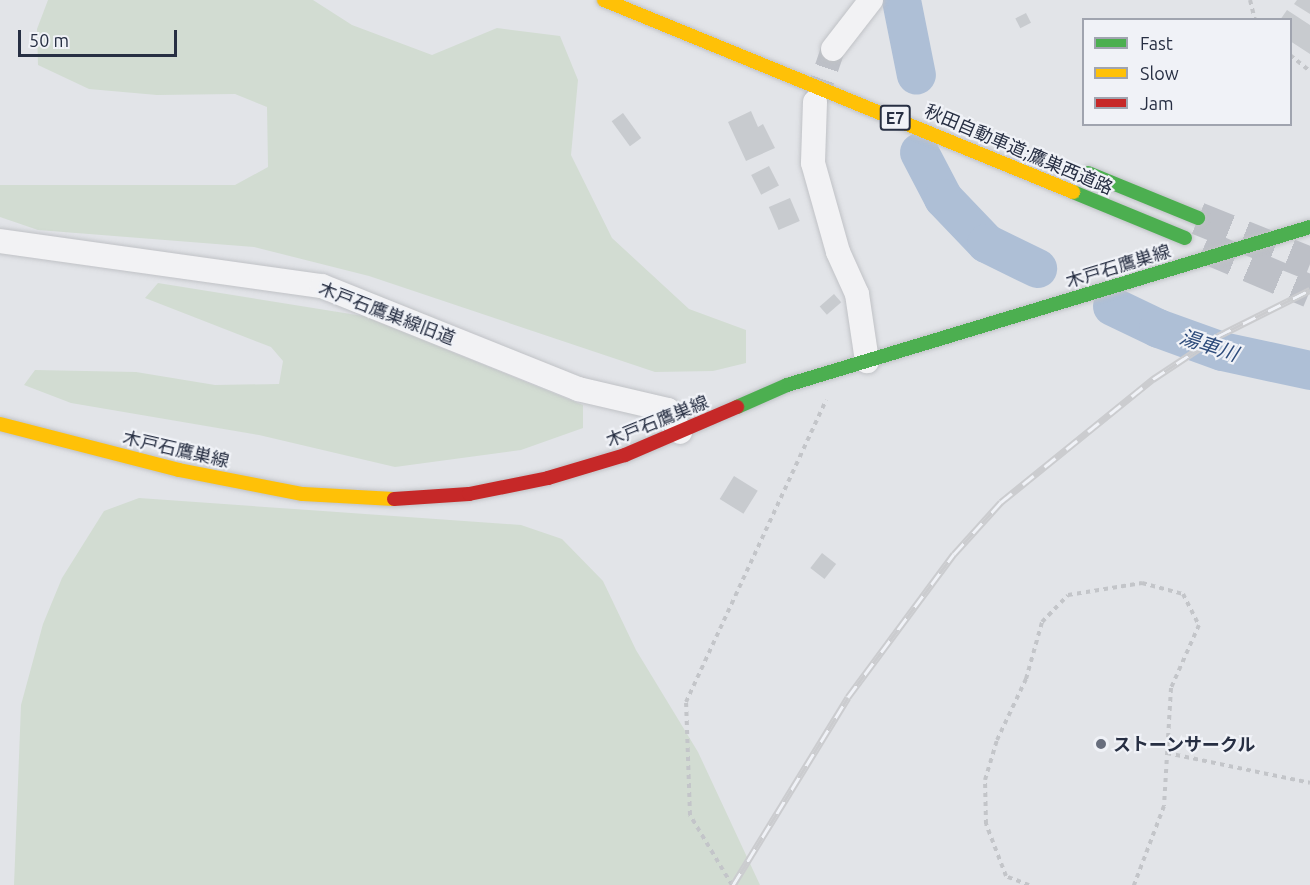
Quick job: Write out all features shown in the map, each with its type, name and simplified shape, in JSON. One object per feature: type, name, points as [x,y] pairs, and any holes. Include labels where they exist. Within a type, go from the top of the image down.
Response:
[{"type":"main road","name":"秋田自動車道;鷹巣西道路","points":[[604,0],[1185,238]]},
{"type":"main road","name":"秋田自動車道;鷹巣西道路","points":[[1078,169],[1198,218]]},
{"type":"main road","name":"木戸石鷹巣線","points":[[0,424],[179,470],[303,494],[394,499],[469,494],[548,478],[624,455],[787,385],[1310,227]]},
{"type":"street","points":[[833,49],[869,2]]},
{"type":"street","points":[[815,102],[813,163],[838,252],[857,294],[867,361]]},
{"type":"street","name":"木戸石鷹巣線旧道","points":[[0,241],[322,286],[578,389],[668,410],[680,432]]},
{"type":"path","points":[[1250,0],[1254,18]]},
{"type":"path","points":[[1292,57],[1310,71]]},
{"type":"path","points":[[732,885],[690,815],[686,764],[686,702],[792,469],[826,403],[829,372]]},
{"type":"path","points":[[1029,885],[1006,876],[986,824],[985,780],[997,740],[1026,679],[1042,622],[1068,595],[1142,583],[1183,594],[1199,625],[1171,688],[1164,807],[1134,885]]},
{"type":"path","points":[[1167,753],[1310,783]]},
{"type":"shaded area","points":[[48,0],[313,0],[352,25],[432,55],[497,28],[560,36],[578,80],[571,155],[612,238],[689,309],[746,330],[746,363],[713,371],[655,372],[369,276],[254,247],[38,230],[0,217],[0,185],[235,185],[268,167],[267,107],[235,94],[157,95],[89,89],[38,65],[37,29]]},
{"type":"shaded area","points":[[158,283],[363,316],[583,405],[583,428],[521,450],[395,467],[259,435],[71,403],[24,385],[35,370],[136,372],[215,385],[279,384],[283,361],[271,347],[145,298]]},
{"type":"shaded area","points":[[139,498],[521,525],[562,539],[603,581],[636,650],[698,752],[760,885],[14,885],[21,705],[43,624],[62,578],[104,511]]},
{"type":"building","points":[[1297,0],[1310,0],[1310,14],[1294,4]]},
{"type":"building","points":[[1287,10],[1310,25],[1310,54],[1292,42],[1292,18],[1281,18]]},
{"type":"building","points":[[1026,13],[1031,23],[1020,28],[1015,18]]},
{"type":"building","points":[[751,111],[758,127],[763,124],[775,148],[746,161],[728,122]]},
{"type":"building","points":[[623,113],[641,138],[630,146],[612,121]]},
{"type":"building","points":[[769,166],[779,186],[761,195],[751,175]]},
{"type":"building","points":[[790,198],[800,221],[779,230],[769,207]]},
{"type":"building","points":[[834,294],[841,302],[827,315],[820,306]]},
{"type":"building","points":[[734,476],[758,491],[743,514],[720,499]]},
{"type":"building","points":[[822,553],[836,564],[824,579],[810,568]]},
{"type":"waterway","name":"湯車川","points":[[901,0],[916,75]]},
{"type":"waterway","name":"湯車川","points":[[919,152],[943,198],[986,243],[1037,268]]},
{"type":"waterway","name":"湯車川","points":[[1112,306],[1158,328],[1222,351],[1310,370]]},
{"type":"tunnel","points":[[815,102],[833,49]]},
{"type":"tunnel","points":[[1198,218],[1310,263]]},
{"type":"tunnel","points":[[1204,246],[1310,291]]},
{"type":"railway","points":[[733,885],[848,697],[954,554],[1001,502],[1153,379],[1218,336],[1310,290]]},
{"type":"traffic: fast","points":[[1088,173],[1198,218]]},
{"type":"traffic: fast","points":[[1073,192],[1185,238]]},
{"type":"traffic: fast","points":[[737,407],[787,385],[1310,227]]},
{"type":"traffic: slow","points":[[604,0],[1073,192]]},
{"type":"traffic: slow","points":[[0,424],[179,470],[303,494],[394,499]]},
{"type":"traffic: jam","points":[[394,499],[469,494],[548,478],[625,455],[737,407]]},
{"type":"place","name":"ストーンサークル","points":[[1101,744]]}]
